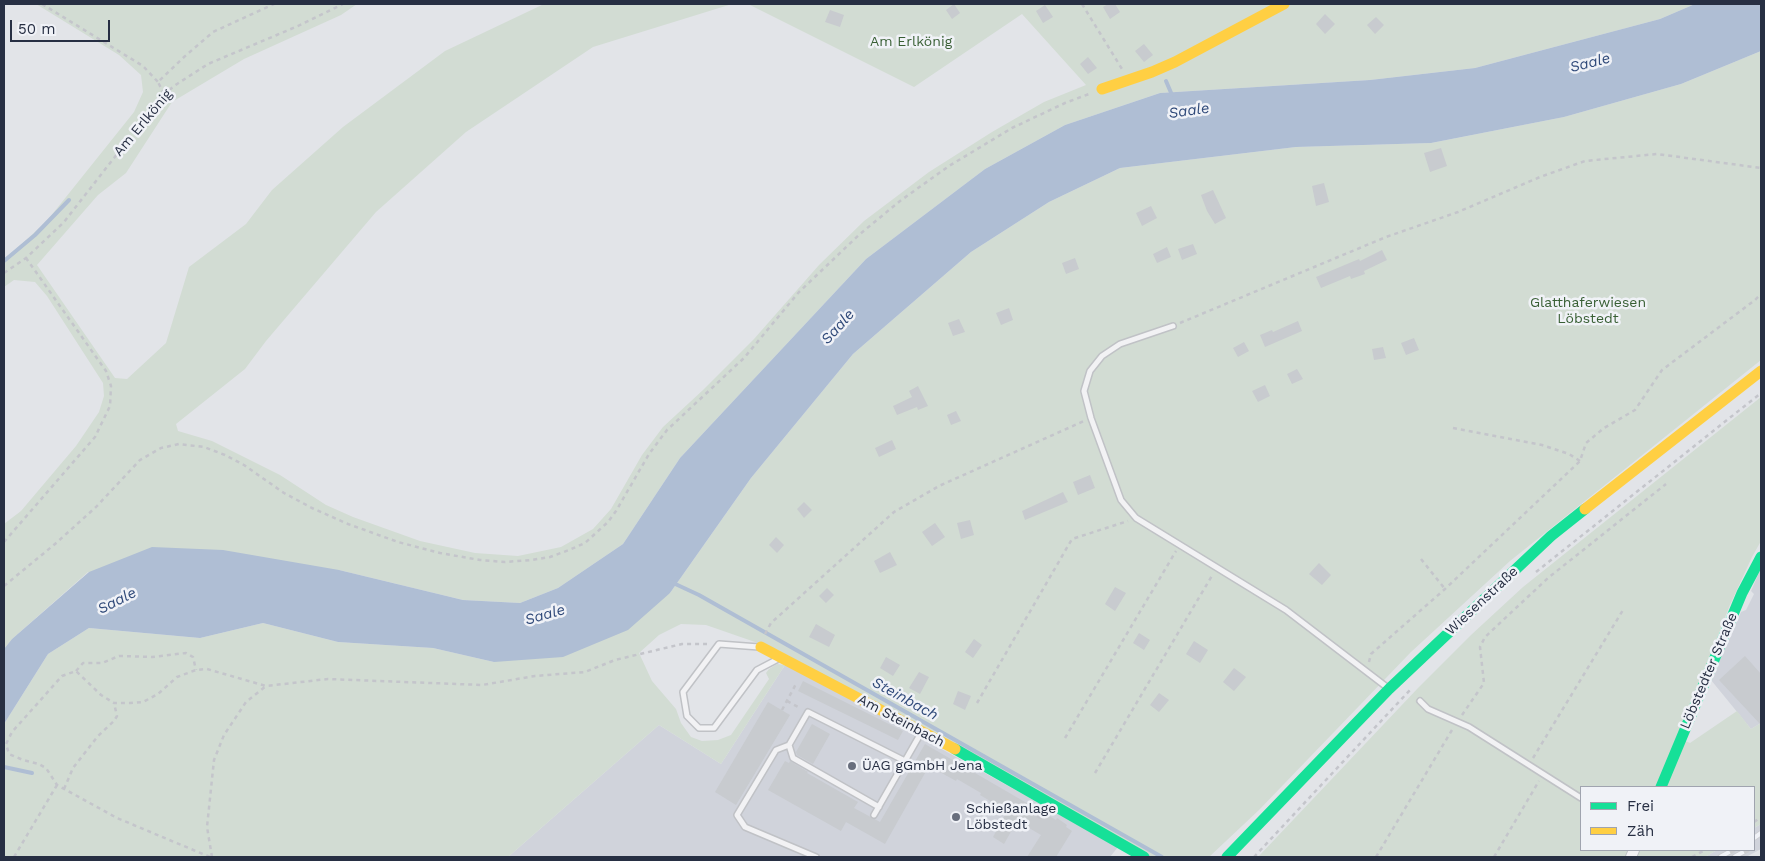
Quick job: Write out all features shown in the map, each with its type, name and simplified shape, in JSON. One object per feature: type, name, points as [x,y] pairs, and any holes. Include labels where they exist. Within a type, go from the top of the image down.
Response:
[{"type":"street","points":[[1102,89],[1175,62],[1284,4]]},
{"type":"street","name":"Wiesenstraße","points":[[1227,857],[1389,689],[1552,536],[1761,371]]},
{"type":"street","name":"Löbstedter Straße","points":[[1661,786],[1733,614],[1761,557]]},
{"type":"street","name":"Am Steinbach","points":[[761,647],[923,731],[1144,857]]},
{"type":"lane","points":[[1174,326],[1120,344],[1102,356],[1090,371],[1084,391],[1091,418],[1121,500],[1136,518],[1216,569],[1286,610],[1389,689]]},
{"type":"lane","points":[[761,647],[719,644],[683,692],[687,716],[699,728],[714,728],[757,670],[780,658]]},
{"type":"lane","points":[[1420,701],[1428,709],[1457,721],[1580,797]]},
{"type":"lane","points":[[879,807],[793,758],[790,746],[808,712],[905,761]]},
{"type":"lane","points":[[874,815],[923,731]]},
{"type":"lane","points":[[790,746],[776,750],[737,815],[745,827],[816,857]]},
{"type":"path","points":[[42,4],[143,66],[158,82],[164,94]]},
{"type":"path","points":[[158,82],[213,32],[274,4]]},
{"type":"path","name":"Am Erlkönig","points":[[4,273],[26,258],[64,222],[164,94],[208,64],[298,26],[343,4]]},
{"type":"path","points":[[1082,4],[1128,80]]},
{"type":"path","points":[[4,586],[96,507],[140,460],[161,448],[179,444],[204,447],[225,455],[244,465],[284,493],[312,508],[348,524],[398,542],[440,553],[505,562],[550,557],[569,550],[585,542],[608,522],[649,454],[667,430],[727,376],[799,292],[860,234],[908,195],[949,166],[1012,128],[1065,103],[1102,89]]},
{"type":"path","points":[[1174,326],[1386,237],[1458,212],[1540,177],[1585,161],[1657,154],[1761,168]]},
{"type":"path","points":[[4,542],[95,437],[110,406],[110,386],[106,371],[26,258]]},
{"type":"path","points":[[1366,671],[1372,654],[1580,461],[1586,442],[1604,428],[1635,410],[1662,370],[1761,294]]},
{"type":"path","points":[[1535,572],[1761,393]]},
{"type":"path","points":[[768,628],[771,623],[894,512],[939,486],[1091,418]]},
{"type":"path","points":[[1453,428],[1542,445],[1569,454],[1580,461]]},
{"type":"path","points":[[1376,857],[1457,721],[1484,683],[1480,647],[1485,637],[1548,578],[1666,484]]},
{"type":"path","points":[[977,703],[1072,539],[1136,518]]},
{"type":"path","points":[[1065,738],[1180,546]]},
{"type":"path","points":[[1421,559],[1444,589]]},
{"type":"path","points":[[1095,773],[1216,569]]},
{"type":"path","points":[[1529,766],[1622,610]]},
{"type":"path","points":[[76,672],[101,695],[114,703],[143,702],[158,694],[177,677],[196,670],[207,669],[266,686],[328,679],[482,685],[536,676],[585,672],[615,660],[682,644],[719,644]]},
{"type":"path","points":[[196,670],[193,657],[186,653],[152,657],[119,656],[102,663],[83,663],[76,672],[62,676],[12,732],[6,744],[10,754],[46,768],[57,785],[64,789],[117,818],[211,857]]},
{"type":"path","points":[[782,710],[804,669]]},
{"type":"path","points":[[211,857],[207,827],[214,760],[224,735],[246,702],[266,686]]},
{"type":"path","points":[[1254,857],[1410,690]]},
{"type":"path","points":[[787,701],[808,712]]},
{"type":"path","points":[[64,789],[73,768],[98,736],[117,716],[114,703]]},
{"type":"path","points":[[1494,857],[1542,774]]},
{"type":"path","points":[[14,857],[57,785]]},
{"type":"path","points":[[1037,816],[1042,818]]},
{"type":"path","points":[[1692,857],[1703,851]]},
{"type":"shaded area","points":[[1761,568],[1761,723],[1751,729],[1711,680],[1741,612],[1746,610],[1754,594],[1751,591]]},
{"type":"shaded area","points":[[785,665],[794,667],[1118,847],[1110,857],[508,857],[659,725],[721,764]]},
{"type":"shaded area","points":[[1761,824],[1761,849],[1746,857],[1705,857],[1715,851],[1755,851],[1755,827]]},
{"type":"green space","points":[[36,4],[357,4],[341,15],[244,59],[172,102],[126,173],[98,195],[37,265],[115,378],[127,379],[166,343],[189,267],[246,224],[272,190],[343,127],[445,51],[544,4],[732,4],[593,47],[466,132],[376,212],[266,341],[245,369],[176,424],[178,431],[212,441],[280,475],[326,505],[353,517],[420,541],[475,553],[518,556],[561,547],[593,529],[611,509],[642,455],[663,427],[754,339],[819,265],[864,221],[929,172],[992,132],[1044,102],[1086,85],[1022,14],[914,87],[748,4],[1695,4],[1660,19],[1475,68],[1370,80],[1160,93],[1065,125],[985,169],[866,259],[680,458],[623,544],[558,588],[520,603],[463,600],[339,570],[88,572],[12,639],[4,649],[4,524],[21,511],[76,446],[99,412],[104,396],[103,383],[47,296],[35,282],[14,280],[4,287],[4,260],[46,222],[134,112],[143,92],[141,75],[119,55]]},
{"type":"green space","name":"Glatthaferwiesen Löbstedt","points":[[1761,51],[1761,360],[1510,561],[1411,652],[1259,810],[1209,857],[1150,857],[778,650],[706,625],[681,624],[659,635],[639,653],[652,681],[676,709],[681,723],[691,737],[702,741],[718,740],[731,735],[769,679],[766,673],[769,669],[777,664],[785,665],[721,764],[659,725],[508,857],[4,857],[4,724],[48,654],[89,628],[200,638],[263,623],[338,642],[433,648],[494,662],[670,593],[751,478],[853,354],[971,252],[1049,202],[1120,168],[1296,147],[1431,143],[1564,117],[1681,84]]},
{"type":"green space","points":[[1761,397],[1761,541],[1729,607],[1679,738],[1690,743],[1737,711],[1751,729],[1761,723],[1761,824],[1755,827],[1755,786],[1580,786],[1580,851],[1715,851],[1705,857],[1258,857],[1418,688],[1523,587]]},
{"type":"water","name":"Saale","points":[[1695,4],[1761,4],[1761,51],[1681,84],[1564,117],[1431,143],[1296,147],[1120,168],[1049,202],[971,252],[853,354],[751,478],[670,593],[628,630],[563,657],[494,662],[433,648],[338,642],[263,623],[200,638],[89,628],[48,654],[4,724],[4,649],[12,639],[89,572],[152,547],[223,550],[339,570],[463,600],[520,603],[558,588],[623,544],[680,458],[866,259],[985,169],[1065,125],[1160,93],[1370,80],[1475,68],[1660,19]]},
{"type":"building","points":[[954,4],[960,13],[952,19],[946,10]]},
{"type":"building","points":[[1108,4],[1115,4],[1120,12],[1110,19],[1103,7]]},
{"type":"building","points":[[1045,5],[1053,17],[1043,23],[1036,11]]},
{"type":"building","points":[[830,10],[844,15],[840,27],[825,22]]},
{"type":"building","points":[[1325,14],[1335,24],[1325,34],[1316,24]]},
{"type":"building","points":[[1376,17],[1384,25],[1375,34],[1367,25]]},
{"type":"building","points":[[1144,44],[1153,55],[1144,62],[1135,51]]},
{"type":"building","points":[[1088,57],[1097,68],[1088,74],[1080,64]]},
{"type":"building","points":[[1441,148],[1447,166],[1430,172],[1424,153]]},
{"type":"building","points":[[1324,183],[1329,202],[1316,206],[1312,186]]},
{"type":"building","points":[[1213,190],[1226,218],[1215,224],[1207,211],[1201,195]]},
{"type":"building","points":[[1151,206],[1157,218],[1142,226],[1136,213]]},
{"type":"building","points":[[1193,244],[1197,254],[1182,260],[1178,249]]},
{"type":"building","points":[[1167,247],[1171,257],[1157,263],[1153,254]]},
{"type":"building","points":[[1382,250],[1387,260],[1364,271],[1365,274],[1351,279],[1350,276],[1321,288],[1316,277],[1359,259],[1360,261]]},
{"type":"building","points":[[1075,258],[1079,269],[1066,274],[1062,263]]},
{"type":"building","points":[[1009,308],[1013,320],[1001,325],[996,313]]},
{"type":"building","points":[[959,319],[965,332],[953,336],[948,323]]},
{"type":"building","points":[[1298,321],[1302,331],[1265,347],[1260,335],[1272,330],[1273,332]]},
{"type":"building","points":[[1414,338],[1419,350],[1406,355],[1401,343]]},
{"type":"building","points":[[1244,342],[1249,351],[1238,357],[1233,348]]},
{"type":"building","points":[[1383,347],[1386,358],[1374,360],[1372,349]]},
{"type":"building","points":[[1297,369],[1303,379],[1292,384],[1287,374]]},
{"type":"building","points":[[1265,385],[1270,396],[1258,402],[1252,391]]},
{"type":"building","points":[[918,386],[928,406],[918,410],[917,407],[897,415],[893,406],[912,397],[909,391]]},
{"type":"building","points":[[956,411],[961,421],[951,425],[947,415]]},
{"type":"building","points":[[892,440],[896,449],[879,457],[875,448]]},
{"type":"building","points":[[1090,475],[1095,488],[1078,495],[1073,482]]},
{"type":"building","points":[[1063,492],[1068,502],[1025,520],[1022,511]]},
{"type":"building","points":[[804,502],[812,510],[804,518],[797,509]]},
{"type":"building","points":[[970,520],[974,535],[961,539],[957,523]]},
{"type":"building","points":[[935,523],[945,537],[932,546],[922,532]]},
{"type":"building","points":[[776,537],[784,545],[777,553],[769,545]]},
{"type":"building","points":[[890,552],[897,565],[880,573],[874,561]]},
{"type":"building","points":[[1319,563],[1331,575],[1322,585],[1309,574]]},
{"type":"building","points":[[1115,587],[1126,593],[1115,611],[1105,604]]},
{"type":"building","points":[[827,588],[834,595],[826,603],[819,596]]},
{"type":"building","points":[[816,624],[835,635],[829,647],[809,637]]},
{"type":"building","points":[[1139,633],[1150,640],[1144,650],[1133,643]]},
{"type":"building","points":[[974,639],[982,645],[973,658],[965,652]]},
{"type":"building","points":[[1194,641],[1208,650],[1200,663],[1186,654]]},
{"type":"building","points":[[1745,656],[1761,674],[1761,725],[1719,680]]},
{"type":"building","points":[[886,657],[900,665],[893,676],[880,668]]},
{"type":"building","points":[[1234,668],[1246,677],[1234,691],[1223,682]]},
{"type":"building","points":[[919,672],[929,677],[920,694],[909,688]]},
{"type":"building","points":[[803,681],[903,731],[898,740],[798,691]]},
{"type":"building","points":[[958,691],[971,696],[965,710],[953,704]]},
{"type":"building","points":[[1159,693],[1169,700],[1159,712],[1150,705]]},
{"type":"building","points":[[768,702],[790,715],[736,805],[715,792]]},
{"type":"building","points":[[812,724],[830,734],[813,764],[797,755],[796,752]]},
{"type":"building","points":[[925,744],[1067,825],[1066,827],[1072,831],[1056,857],[1027,857],[1041,835],[1017,821],[1004,844],[993,837],[1007,811],[957,779],[956,781],[929,766],[885,844],[846,822],[841,831],[768,790],[785,761],[789,763],[790,761],[858,802],[854,808],[880,822]]},
{"type":"waterway","points":[[1166,81],[1172,95]]},
{"type":"waterway","points":[[4,261],[35,235],[69,200]]},
{"type":"waterway","name":"Steinbach","points":[[671,582],[699,595],[1162,857]]},
{"type":"waterway","points":[[4,767],[32,773]]},
{"type":"railway","points":[[1755,837],[1761,833]]},
{"type":"railway","points":[[1720,857],[1731,851]]},
{"type":"railway","points":[[1734,857],[1745,851]]},
{"type":"traffic: fast","points":[[1227,857],[1389,689],[1551,536],[1585,509]]},
{"type":"traffic: fast","points":[[1661,786],[1742,593],[1761,557]]},
{"type":"traffic: fast","points":[[955,749],[1144,857]]},
{"type":"traffic: slow","points":[[1102,89],[1175,62],[1284,4]]},
{"type":"traffic: slow","points":[[1585,509],[1761,371]]},
{"type":"traffic: slow","points":[[761,647],[955,749]]},
{"type":"place","name":"ÜAG gGmbH Jena","points":[[852,766]]},
{"type":"place","name":"Schießanlage Löbstedt","points":[[956,817]]}]
